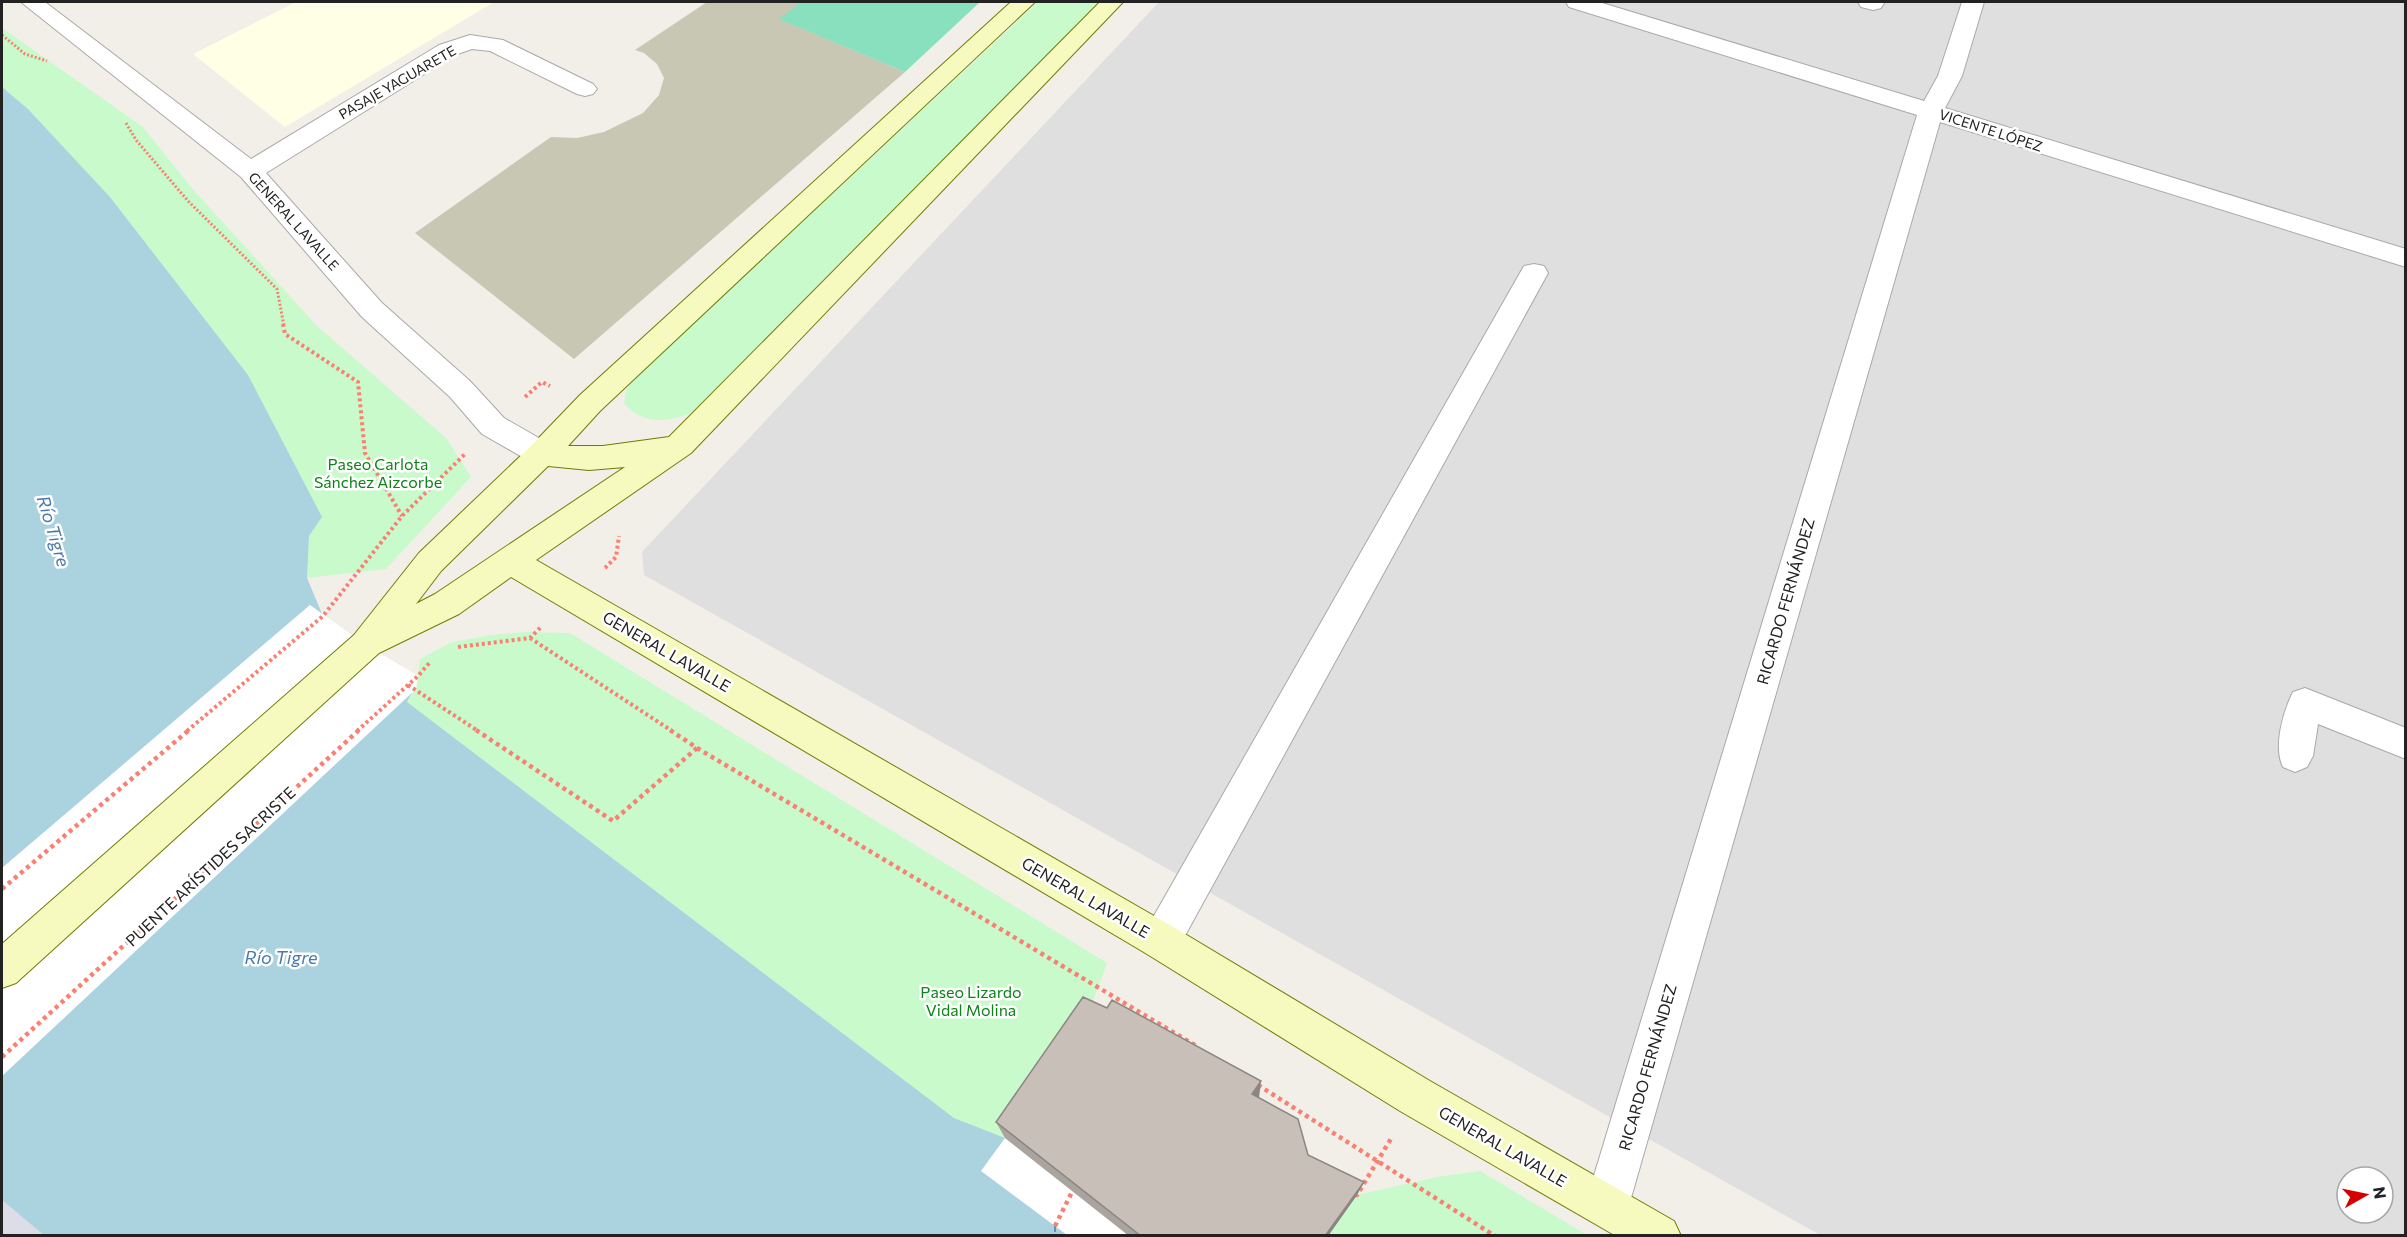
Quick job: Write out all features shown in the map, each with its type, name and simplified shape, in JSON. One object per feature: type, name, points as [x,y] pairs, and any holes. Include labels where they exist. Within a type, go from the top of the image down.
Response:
[{"type":"main road","points":[[2,969],[366,645],[430,562],[636,359],[1024,2]]},
{"type":"main road","points":[[366,645],[447,604],[680,445],[1112,2]]},
{"type":"main road","points":[[542,454],[578,460],[614,458],[680,445]]},
{"type":"main road","name":"GENERAL LAVALLE","points":[[510,561],[595,608],[1161,941],[1415,1096],[1659,1236]]},
{"type":"street","name":"GENERAL LAVALLE","points":[[32,2],[250,171],[372,310],[460,389],[493,426],[542,454]]},
{"type":"street","name":"VICENTE LÓPEZ","points":[[1577,2],[1930,110],[2090,163],[2406,258]]},
{"type":"street","name":"RICARDO FERNÁNDEZ","points":[[1607,1205],[1930,110],[1950,76],[1972,2]]},
{"type":"street","name":"PASAJE YAGUARETE","points":[[250,171],[447,50],[470,42],[495,45],[585,89]]},
{"type":"street","points":[[1161,941],[1534,273]]},
{"type":"street","points":[[2295,756],[2305,703],[2406,744]]},
{"type":"path","points":[[2,35],[25,54],[47,61],[56,67]]},
{"type":"path","points":[[119,118],[127,124],[136,140],[189,201],[277,289],[285,334],[358,382],[365,453],[402,516]]},
{"type":"path","points":[[2,889],[323,616],[402,516],[493,426],[542,382]]},
{"type":"path","points":[[530,638],[697,748],[1154,1018],[1203,1050]]},
{"type":"path","name":"PUENTE ARÍSTIDES SACRISTE","points":[[2,1057],[418,676]]},
{"type":"path","points":[[407,685],[613,821],[697,748]]},
{"type":"path","points":[[1251,1081],[1495,1236]]},
{"type":"path","points":[[1346,1196],[1357,1195],[1415,1096]]},
{"type":"path","points":[[1055,1226],[1078,1182]]},
{"type":"shaded area","points":[[296,2],[494,2],[285,127],[193,54]]},
{"type":"shaded area","points":[[707,2],[790,2],[799,5],[780,19],[905,72],[574,359],[415,233],[551,137],[577,138],[604,132],[643,113],[659,95],[664,78],[657,64],[644,53],[635,50]]},
{"type":"shaded area","points":[[1159,2],[2405,2],[2405,1235],[1820,1235],[644,575],[642,552]]},
{"type":"shaded area","points":[[2,1200],[45,1235],[2,1235]]},
{"type":"green space","points":[[790,2],[980,2],[905,72],[779,19],[798,5]]},
{"type":"green space","points":[[1038,2],[1099,2],[692,412],[665,420],[656,420],[639,415],[624,403],[626,391],[633,380]]},
{"type":"green space","name":"Paseo Carlota Sánchez Aizcorbe","points":[[2,28],[143,127],[190,186],[317,326],[446,438],[471,477],[386,569],[307,578],[309,536],[321,516],[248,375],[110,197],[28,109],[2,87]]},
{"type":"green space","name":"Paseo Lizardo Vidal Molina","points":[[526,632],[570,633],[1107,963],[1087,1017],[1005,1138],[954,1118],[407,702],[416,689],[420,659],[452,642]]},
{"type":"green space","points":[[1480,1171],[1587,1235],[1328,1236],[1357,1195],[1437,1177]]},
{"type":"water","name":"Río Tigre","points":[[2,87],[28,109],[110,197],[248,375],[322,517],[309,536],[307,578],[328,628],[417,684],[407,702],[954,1118],[1005,1138],[1129,1235],[45,1236],[2,1200]]},
{"type":"pier","points":[[310,605],[366,645],[418,676],[416,689],[2,1076],[2,868]]},
{"type":"pier","points":[[1005,1138],[1129,1235],[1067,1235],[981,1171]]},
{"type":"building","points":[[1083,997],[1107,1008],[1112,1000],[1261,1081],[1252,1094],[1298,1119],[1308,1155],[1364,1182],[1325,1236],[1141,1236],[996,1122]]},
{"type":"ferry route","points":[[1055,1226],[1055,1236]]}]
